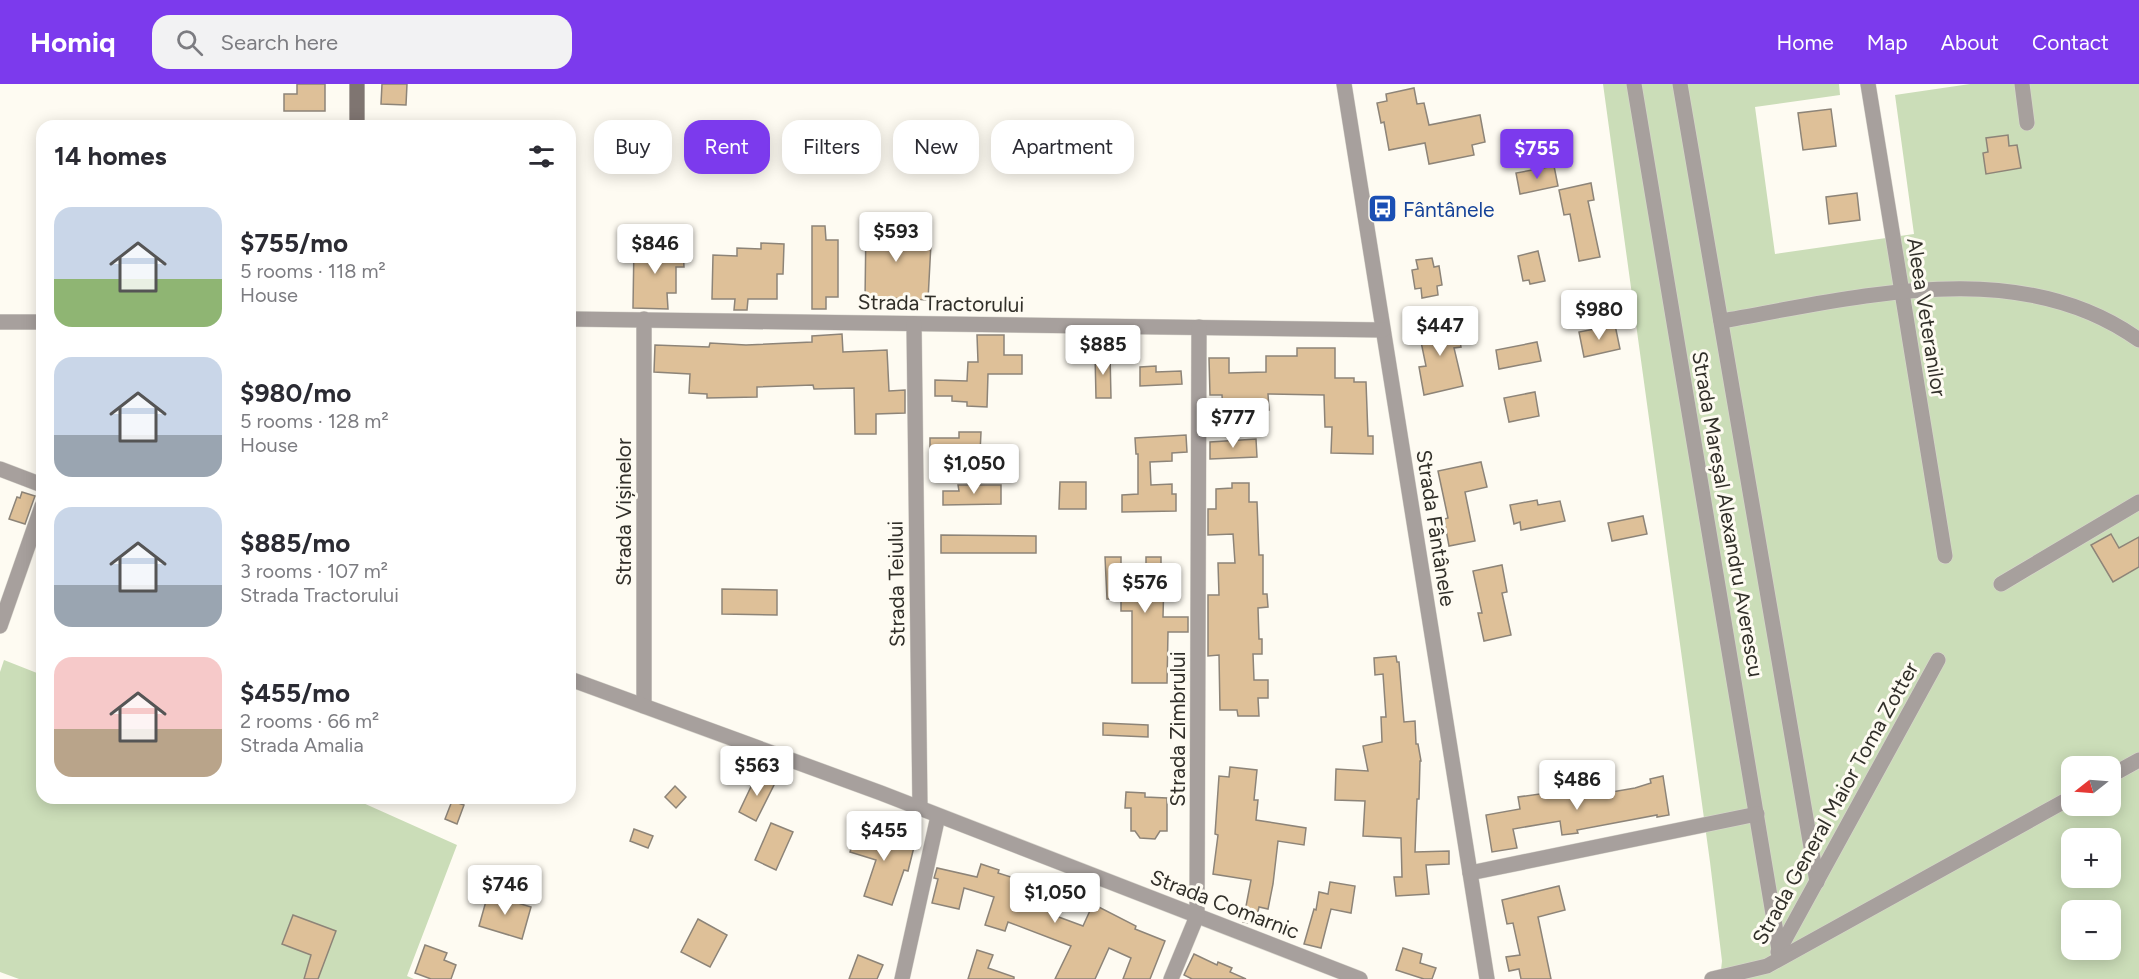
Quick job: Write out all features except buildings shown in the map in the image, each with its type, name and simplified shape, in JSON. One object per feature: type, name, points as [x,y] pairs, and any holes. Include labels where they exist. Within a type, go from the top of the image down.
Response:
[{"type":"street","points":[[357,84],[357,120]]},
{"type":"street","name":"Strada Fântânele","points":[[1344,84],[1487,979]]},
{"type":"street","name":"Strada Mareșal Alexandru Averescu","points":[[1634,84],[1779,950]]},
{"type":"street","name":"Strada Mareșal Alexandru Averescu","points":[[1680,84],[1816,882]]},
{"type":"street","name":"Aleea Veteranilor","points":[[1868,84],[1945,556]]},
{"type":"street","points":[[2022,84],[2027,123]]},
{"type":"street","points":[[1721,321],[1901,290],[2018,292],[2038,295],[2100,316],[2139,340]]},
{"type":"street","name":"Strada Tractorului","points":[[576,319],[1383,330]]},
{"type":"street","name":"Strada Vișinelor","points":[[644,319],[644,706]]},
{"type":"street","points":[[0,322],[36,322]]},
{"type":"street","name":"Strada Teiului","points":[[914,324],[920,809]]},
{"type":"street","name":"Strada Zimbrului","points":[[1197,916],[1199,327]]},
{"type":"street","points":[[0,469],[36,483]]},
{"type":"street","points":[[2001,584],[2139,502]]},
{"type":"street","points":[[0,626],[36,523]]},
{"type":"street","name":"Strada General Maior Toma Zotter","points":[[1767,966],[1779,950],[1938,660]]},
{"type":"street","name":"Strada Comarnic","points":[[576,681],[920,809],[1360,979]]},
{"type":"street","points":[[2121,770],[2139,760]]},
{"type":"street","points":[[1712,979],[1767,966],[2061,803]]},
{"type":"street","points":[[1470,873],[1757,814]]},
{"type":"street","points":[[903,979],[938,816]]},
{"type":"street","points":[[1171,979],[1197,916]]},
{"type":"green space","points":[[1603,84],[1839,84],[1840,95],[1755,107],[1775,254],[1914,234],[1895,95],[1970,84],[2139,84],[2139,979],[1720,979],[1722,961]]},
{"type":"green space","points":[[4,660],[36,673],[36,804],[365,804],[457,845],[407,976],[414,979],[19,979],[0,972],[0,672]]},
{"type":"place","name":"Fântânele","points":[[1382,209]]}]
